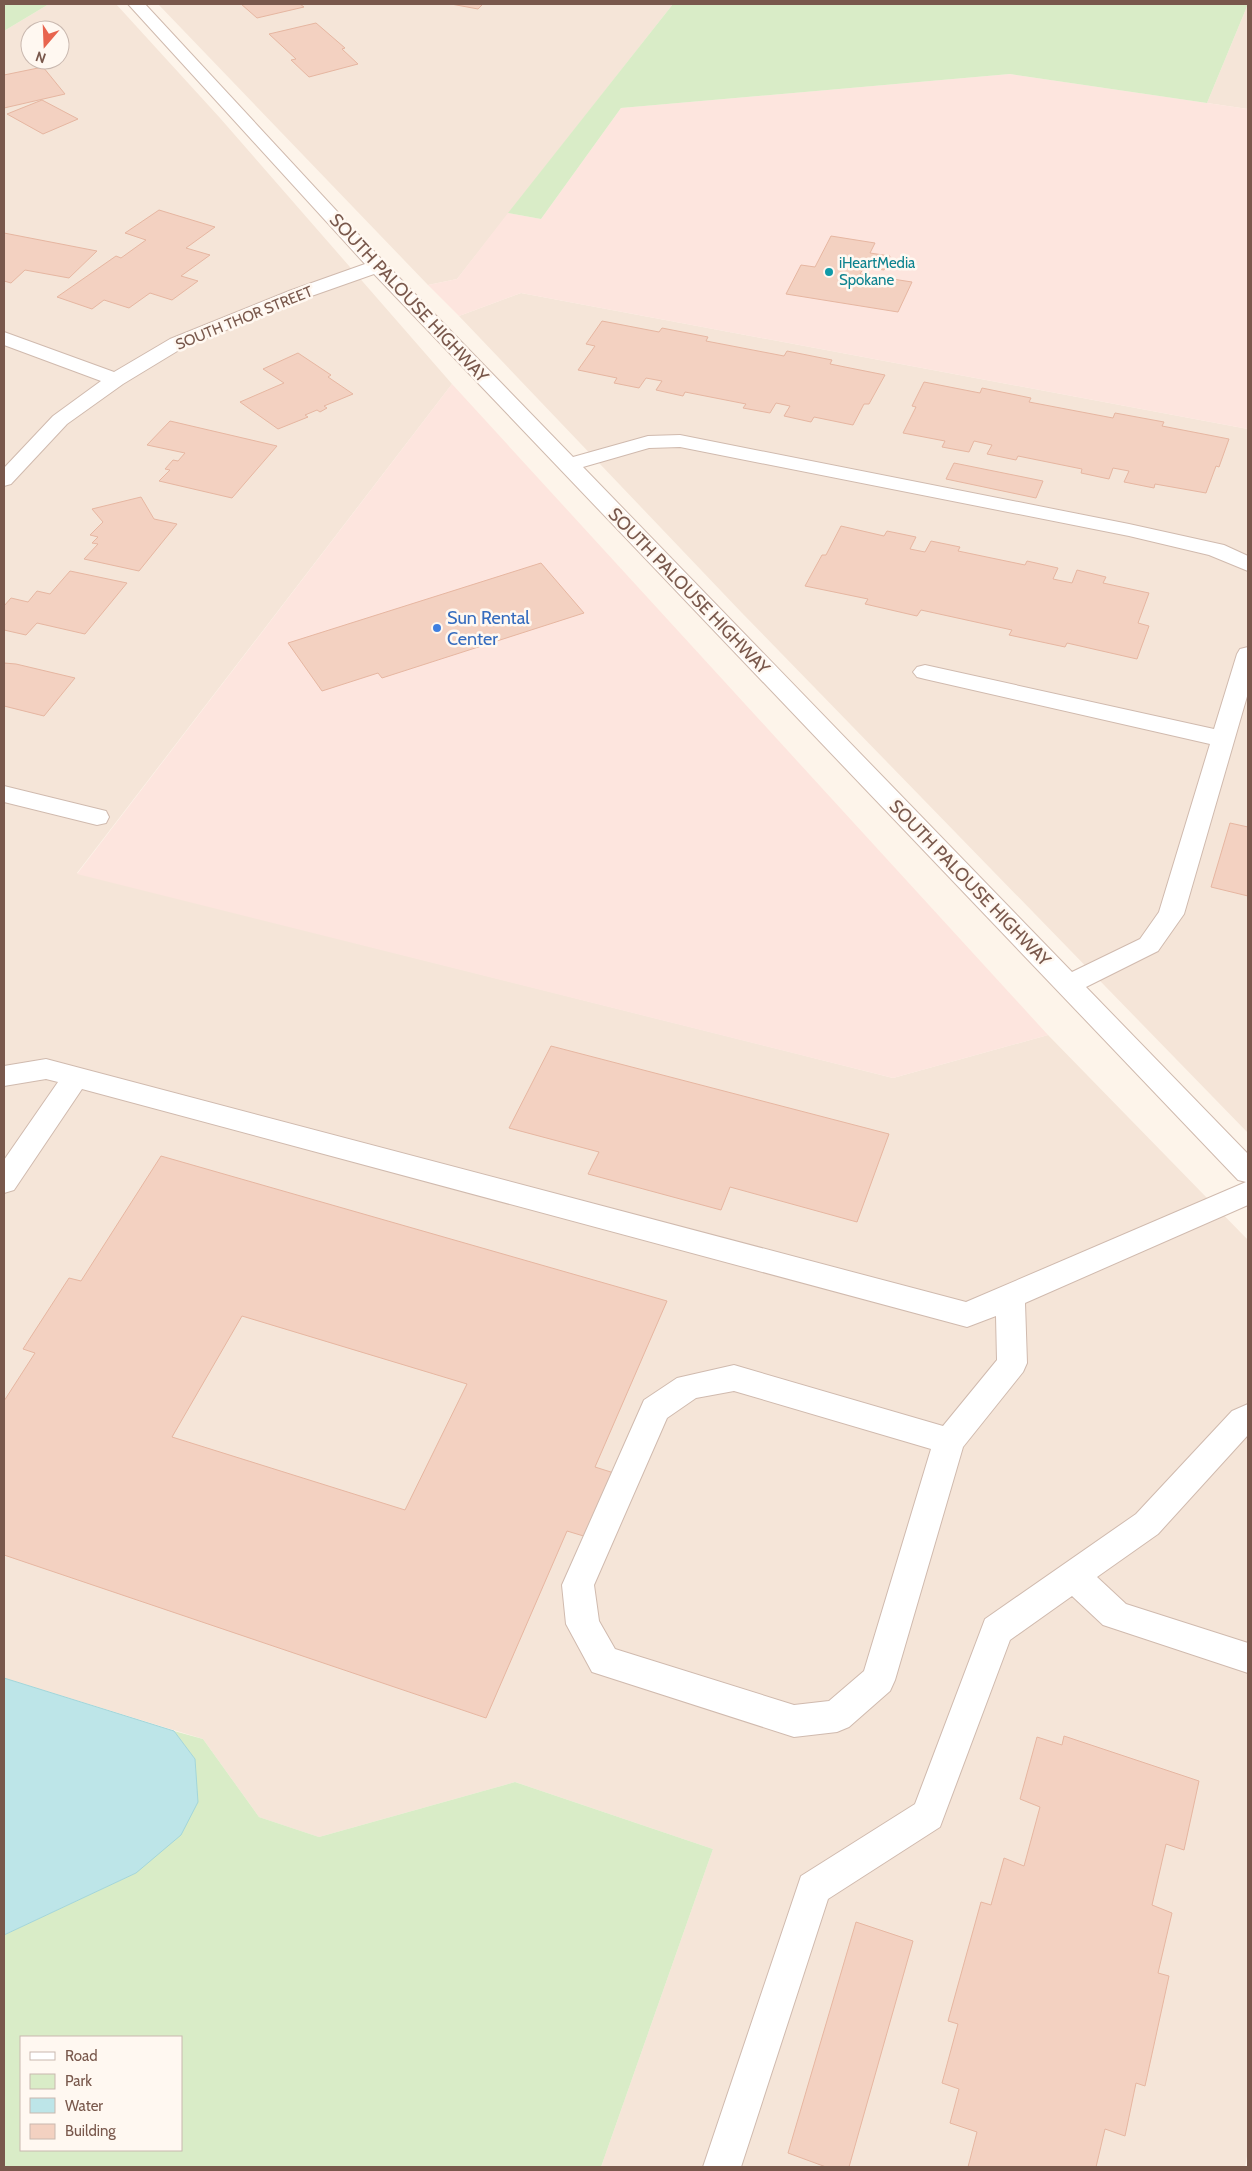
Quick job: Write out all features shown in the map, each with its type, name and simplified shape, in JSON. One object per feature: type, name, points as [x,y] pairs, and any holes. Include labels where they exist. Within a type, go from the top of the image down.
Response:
[{"type":"street","name":"SOUTH PALOUSE HIGHWAY","points":[[136,4],[377,266],[1248,1172]]},
{"type":"street","name":"SOUTH THOR STREET","points":[[4,480],[60,420],[116,380],[177,343],[296,295],[377,266]]},
{"type":"street","points":[[4,338],[116,380]]},
{"type":"street","points":[[568,464],[648,442],[680,441],[1129,530],[1216,550],[1248,564]]},
{"type":"street","points":[[1068,985],[1149,945],[1171,914],[1248,654]]},
{"type":"street","points":[[926,672],[1223,739]]},
{"type":"street","points":[[4,794],[97,817]]},
{"type":"street","points":[[4,1076],[46,1069],[967,1315],[1248,1192]]},
{"type":"street","points":[[4,1182],[76,1077]]},
{"type":"street","points":[[949,1441],[734,1378],[688,1387],[655,1409],[578,1585],[583,1624],[604,1661],[794,1720],[837,1716],[878,1680],[949,1441],[1012,1363],[1010,1296]]},
{"type":"street","points":[[722,2167],[814,1888],[928,1815],[997,1630],[1147,1524],[1242,1420],[1248,1417]]},
{"type":"street","points":[[1073,1576],[1114,1615],[1248,1658]]},
{"type":"shaded area","points":[[49,4],[116,4],[220,118],[452,384],[77,873],[893,1078],[1048,1035],[1248,1240],[1248,2151],[1245,2167],[601,2167],[713,1849],[515,1782],[319,1837],[259,1817],[203,1739],[4,1678],[4,31],[20,21],[20,70],[70,70],[70,20],[22,20]]},
{"type":"shaded area","points":[[158,4],[673,4],[457,279],[428,285]]},
{"type":"shaded area","points":[[1248,4],[1248,109],[1207,103]]},
{"type":"shaded area","points":[[1010,74],[1248,109],[1248,429],[521,293],[459,316],[428,285],[457,279],[508,213],[541,219],[621,108]]},
{"type":"shaded area","points":[[521,293],[1248,429],[1248,1133],[742,613],[459,316]]},
{"type":"shaded area","points":[[452,384],[1048,1035],[893,1078],[77,874]]},
{"type":"green space","points":[[4,4],[49,4],[20,20],[4,31]]},
{"type":"green space","points":[[673,4],[1248,4],[1207,103],[1010,74],[621,108],[541,219],[508,213]]},
{"type":"green space","points":[[174,1731],[203,1739],[259,1817],[319,1837],[515,1782],[713,1849],[601,2167],[4,2167],[4,1935],[136,1873],[195,1759]]},
{"type":"water","points":[[4,1678],[174,1731],[195,1759],[198,1802],[181,1835],[136,1873],[4,1935]]},
{"type":"building","points":[[241,4],[300,4],[304,7],[257,18]]},
{"type":"building","points":[[451,4],[483,4],[478,9]]},
{"type":"building","points":[[316,23],[345,48],[342,49],[358,64],[309,77],[291,60],[296,59],[269,34]]},
{"type":"building","points":[[28,70],[45,70],[65,94],[4,108],[4,75]]},
{"type":"building","points":[[42,100],[78,119],[43,134],[7,114]]},
{"type":"building","points":[[159,210],[215,227],[186,248],[210,255],[181,276],[198,281],[172,300],[150,293],[129,308],[104,300],[92,309],[57,297],[116,256],[121,258],[146,240],[125,233]]},
{"type":"building","points":[[4,233],[97,251],[69,278],[25,270],[11,283],[4,281]]},
{"type":"building","name":"iHeartMedia Spokane","points":[[831,236],[875,243],[870,253],[890,256],[884,270],[864,267],[860,274],[912,282],[898,312],[786,294],[801,265],[815,267]]},
{"type":"building","points":[[602,321],[659,332],[662,328],[708,337],[706,341],[784,356],[787,351],[832,360],[830,364],[885,375],[869,404],[864,404],[853,425],[814,417],[811,422],[784,416],[790,406],[776,403],[770,413],[743,408],[746,404],[685,392],[683,396],[656,390],[662,381],[646,378],[639,388],[614,383],[617,378],[578,370],[595,346],[586,344]]},
{"type":"building","points":[[298,353],[331,375],[328,377],[353,394],[324,406],[327,408],[320,412],[317,410],[305,415],[308,417],[278,429],[240,402],[284,383],[263,369]]},
{"type":"building","points":[[924,382],[980,393],[982,388],[1031,398],[1029,402],[1113,418],[1115,413],[1164,422],[1162,426],[1229,439],[1219,467],[1216,466],[1206,493],[1155,484],[1154,488],[1124,482],[1129,471],[1113,468],[1109,479],[1081,473],[1082,469],[1018,456],[1016,460],[987,454],[992,445],[974,441],[969,452],[942,447],[945,441],[903,433],[916,407],[912,406]]},
{"type":"building","points":[[170,421],[277,446],[232,498],[159,481],[170,470],[165,469],[173,460],[178,461],[185,453],[147,445]]},
{"type":"building","points":[[954,463],[1043,481],[1036,498],[946,479]]},
{"type":"building","points":[[141,497],[154,519],[177,524],[139,571],[84,559],[98,544],[92,543],[98,537],[90,535],[103,522],[92,509]]},
{"type":"building","points":[[841,526],[884,536],[887,531],[916,537],[910,549],[925,552],[931,541],[960,547],[958,551],[1025,565],[1027,561],[1058,568],[1053,579],[1072,583],[1077,570],[1106,577],[1103,583],[1149,593],[1138,623],[1149,626],[1137,659],[1067,643],[1065,647],[1009,635],[1012,630],[921,610],[917,616],[865,604],[868,599],[805,586],[822,555],[826,555]]},
{"type":"building","name":"Sun Rental Center","points":[[541,563],[584,613],[382,678],[378,673],[322,691],[288,643]]},
{"type":"building","points":[[70,571],[127,583],[85,634],[37,623],[26,635],[4,630],[4,606],[11,598],[28,602],[37,591],[50,594]]},
{"type":"building","points":[[4,663],[16,664],[75,678],[44,716],[4,706]]},
{"type":"building","points":[[1230,823],[1248,827],[1248,896],[1211,887]]},
{"type":"building","points":[[551,1046],[889,1134],[857,1222],[730,1187],[721,1210],[588,1174],[599,1152],[509,1128]]},
{"type":"building","points":[[161,1156],[667,1301],[595,1467],[636,1480],[610,1544],[567,1531],[486,1718],[4,1555],[4,1401],[35,1353],[23,1349],[69,1278],[81,1281]],"holes":[[[242,1316],[467,1384],[405,1510],[172,1437]]]},
{"type":"building","points":[[1064,1736],[1199,1781],[1184,1850],[1166,1844],[1152,1905],[1172,1913],[1158,1973],[1169,1976],[1145,2086],[1136,2083],[1125,2136],[1105,2129],[1096,2167],[968,2167],[977,2132],[950,2123],[959,2089],[942,2083],[958,2024],[948,2021],[981,1902],[991,1905],[1004,1858],[1024,1866],[1040,1807],[1020,1799],[1037,1737],[1062,1745]]},
{"type":"building","points":[[856,1922],[913,1941],[849,2167],[826,2167],[788,2153]]},
{"type":"place","name":"iHeartMedia Spokane","points":[[829,272]]},
{"type":"place","name":"Sun Rental Center","points":[[437,628]]}]
